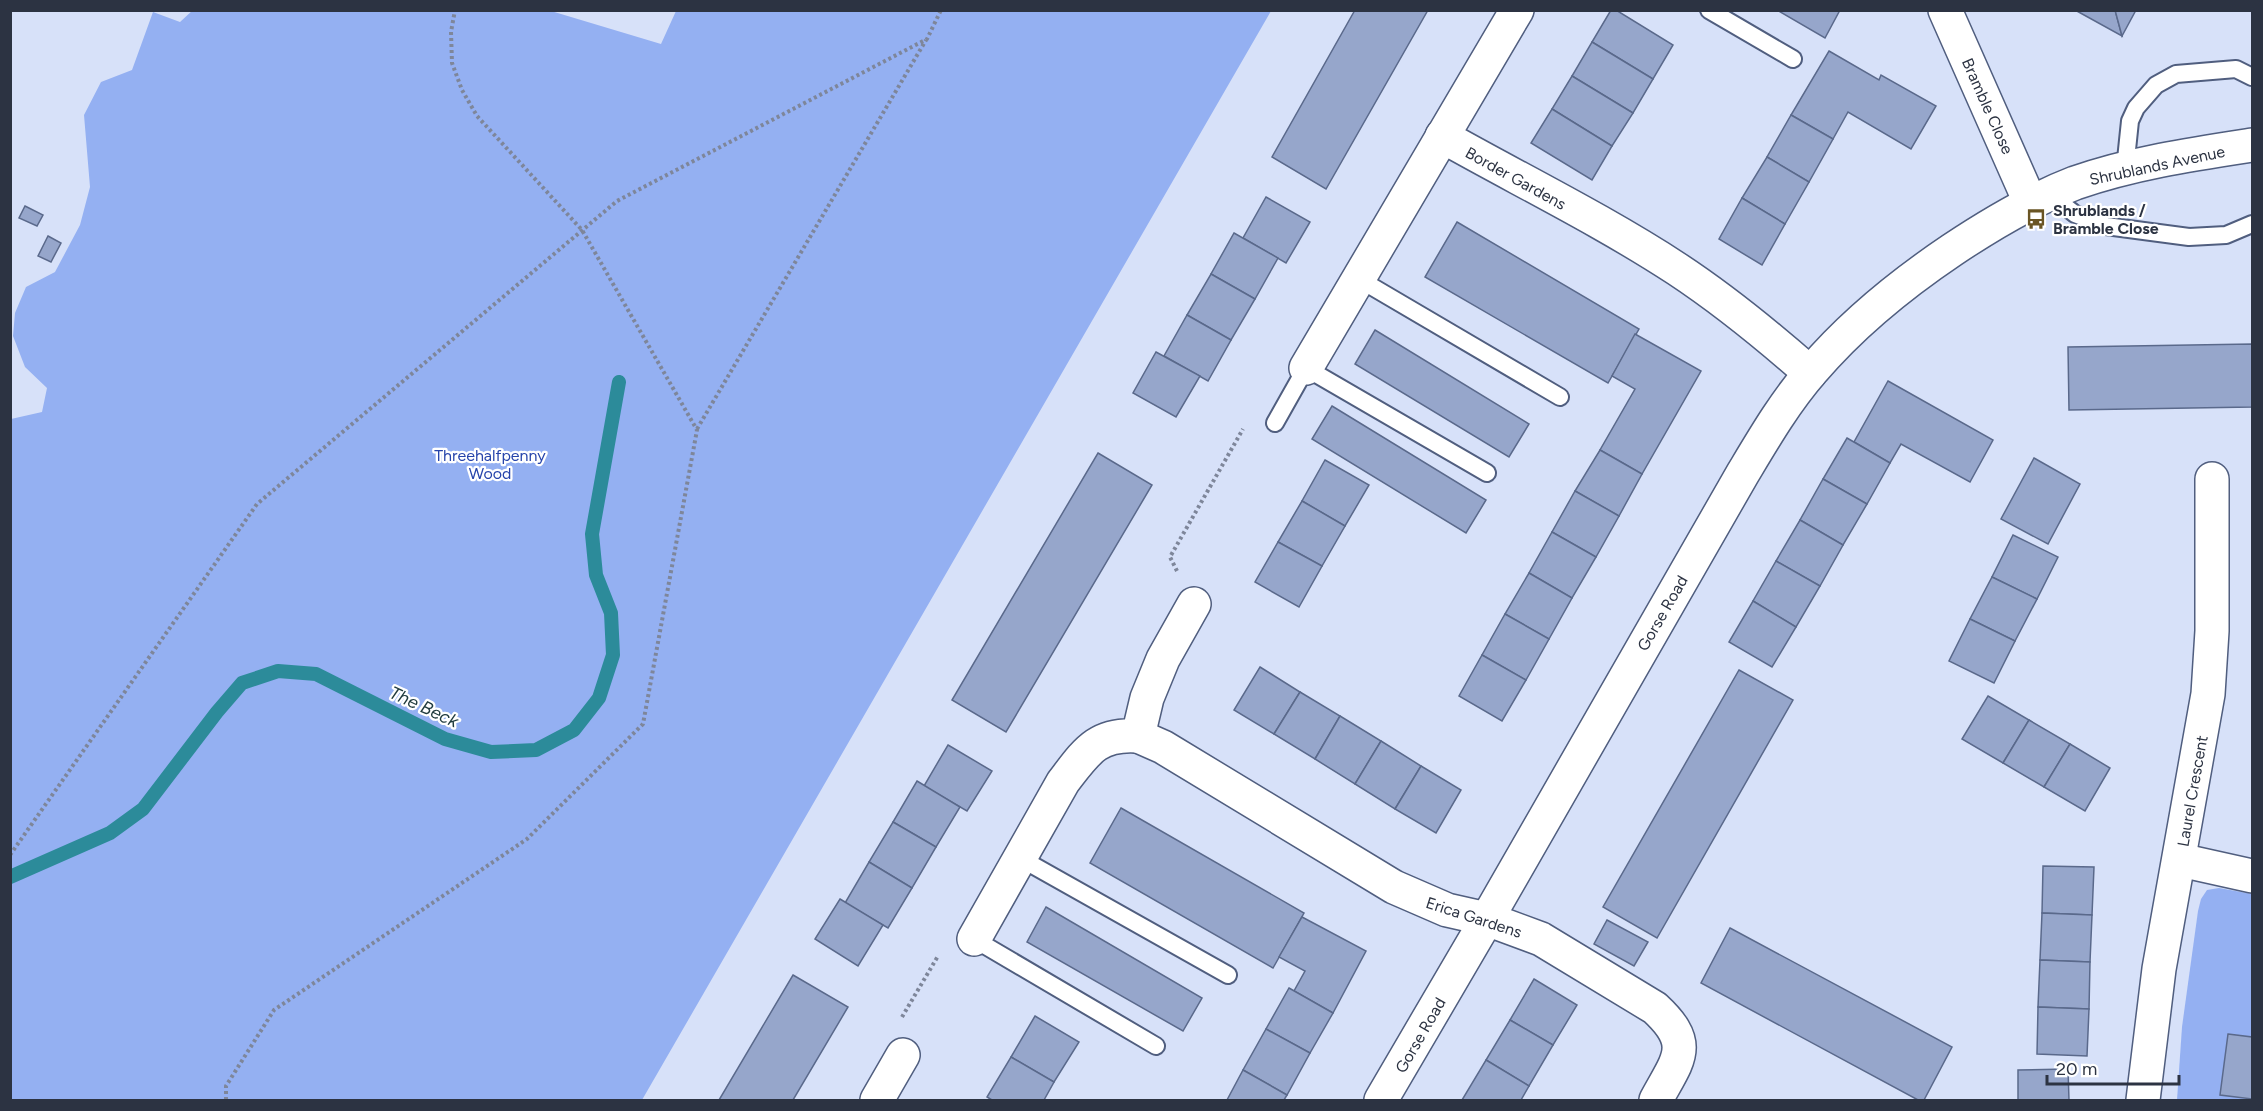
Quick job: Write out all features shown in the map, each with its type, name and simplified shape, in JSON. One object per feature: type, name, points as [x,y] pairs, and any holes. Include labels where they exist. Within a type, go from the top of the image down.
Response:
[{"type":"street","points":[[1306,368],[1517,10]]},
{"type":"street","name":"Bramble Close","points":[[1946,10],[2039,198]]},
{"type":"street","name":"Border Gardens","points":[[1442,136],[1677,269],[1724,303],[1810,373]]},
{"type":"street","name":"Shrublands Avenue","points":[[2039,198],[2077,183],[2126,169],[2183,156],[2253,145]]},
{"type":"street","name":"Gorse Road","points":[[1381,1101],[1488,919],[1743,473],[1786,405],[1837,343],[1891,294],[1977,234],[2039,198]]},
{"type":"street","name":"Laurel Crescent","points":[[2143,1101],[2159,969],[2208,694],[2212,631],[2212,479]]},
{"type":"street","points":[[974,939],[1063,782],[1089,750],[1104,740],[1120,735],[1138,736],[1147,698],[1163,659],[1194,603]]},
{"type":"street","name":"Erica Gardens","points":[[1138,736],[1163,747],[1394,886],[1446,910],[1488,919],[1541,939],[1655,1008],[1669,1021],[1677,1034],[1680,1048],[1676,1062],[1656,1101]]},
{"type":"street","points":[[2180,860],[2253,876]]},
{"type":"street","points":[[877,1101],[903,1055]]},
{"type":"lane","points":[[1709,10],[1792,59]]},
{"type":"lane","points":[[2126,169],[2130,121],[2136,108],[2156,85],[2175,74],[2236,69],[2253,77]]},
{"type":"lane","points":[[2039,198],[2106,226],[2189,237],[2226,235],[2253,224]]},
{"type":"lane","points":[[1359,279],[1560,397]]},
{"type":"lane","points":[[1275,423],[1306,368],[1487,473]]},
{"type":"lane","points":[[1020,858],[1228,975]]},
{"type":"lane","points":[[974,939],[1156,1046]]},
{"type":"path","points":[[455,10],[451,32],[452,63],[462,90],[477,116],[582,230],[697,430]]},
{"type":"path","points":[[226,1101],[226,1086],[274,1010],[527,839],[643,724],[697,430],[927,39],[941,10]]},
{"type":"path","points":[[10,855],[257,504],[617,201],[927,39]]},
{"type":"path","points":[[1194,603],[1170,557],[1248,421],[1275,423]]},
{"type":"path","points":[[903,1055],[893,1033],[943,946],[974,939]]},
{"type":"green space","name":"Threehalfpenny Wood","points":[[193,10],[551,11],[661,44],[676,11],[1271,11],[642,1100],[11,1100],[11,419],[42,412],[47,388],[25,367],[13,336],[15,313],[26,287],[55,272],[80,225],[90,187],[84,115],[101,82],[132,70],[153,12],[180,22]]},
{"type":"green space","points":[[2219,888],[2252,894],[2252,1100],[2177,1100],[2182,1027],[2198,911],[2201,899],[2207,890]]},
{"type":"building","points":[[1355,10],[1428,10],[1326,189],[1272,157]]},
{"type":"building","points":[[1611,10],[1616,10],[1673,45],[1653,79],[1592,42]]},
{"type":"building","points":[[1777,10],[1840,10],[1825,38]]},
{"type":"building","points":[[2075,10],[2115,10],[2122,36]]},
{"type":"building","points":[[2115,10],[2136,10],[2122,36]]},
{"type":"building","points":[[1592,42],[1653,79],[1633,113],[1572,76]]},
{"type":"building","points":[[1829,51],[1879,80],[1881,75],[1936,106],[1911,149],[1848,112],[1833,139],[1791,115]]},
{"type":"building","points":[[1572,76],[1633,113],[1612,146],[1552,109]]},
{"type":"building","points":[[1552,109],[1612,146],[1592,180],[1531,143]]},
{"type":"building","points":[[1791,115],[1833,139],[1809,182],[1767,157]]},
{"type":"building","points":[[1767,157],[1809,182],[1785,224],[1742,198]]},
{"type":"building","points":[[1266,197],[1310,222],[1286,263],[1243,238]]},
{"type":"building","points":[[1742,198],[1785,224],[1762,265],[1719,239]]},
{"type":"building","points":[[25,206],[43,215],[37,226],[19,218]]},
{"type":"building","points":[[1457,222],[1639,329],[1608,383],[1425,277]]},
{"type":"building","points":[[1234,233],[1278,258],[1255,299],[1211,274]]},
{"type":"building","points":[[48,236],[61,243],[51,262],[38,256]]},
{"type":"building","points":[[1211,274],[1255,299],[1231,340],[1187,315]]},
{"type":"building","points":[[1187,315],[1231,340],[1208,381],[1164,356]]},
{"type":"building","points":[[1375,330],[1529,424],[1509,457],[1355,364]]},
{"type":"building","points":[[1635,334],[1701,371],[1642,474],[1600,450],[1635,389],[1612,376]]},
{"type":"building","points":[[2252,344],[2252,407],[2069,410],[2068,347]]},
{"type":"building","points":[[1156,352],[1200,376],[1176,417],[1133,393]]},
{"type":"building","points":[[1888,381],[1993,440],[1970,482],[1901,444],[1890,463],[1854,442]]},
{"type":"building","points":[[1332,406],[1486,500],[1466,533],[1312,439]]},
{"type":"building","points":[[1847,438],[1890,463],[1867,504],[1823,479]]},
{"type":"building","points":[[1600,450],[1642,474],[1619,516],[1575,491]]},
{"type":"building","points":[[1098,453],[1152,485],[1006,732],[952,700]]},
{"type":"building","points":[[2034,458],[2080,484],[2048,544],[2001,519]]},
{"type":"building","points":[[1325,460],[1369,485],[1345,526],[1302,501]]},
{"type":"building","points":[[1823,479],[1867,504],[1843,545],[1800,520]]},
{"type":"building","points":[[1575,491],[1619,516],[1596,557],[1552,532]]},
{"type":"building","points":[[1302,501],[1345,526],[1322,566],[1278,542]]},
{"type":"building","points":[[1800,520],[1843,545],[1820,586],[1776,561]]},
{"type":"building","points":[[1552,532],[1596,557],[1572,598],[1529,573]]},
{"type":"building","points":[[2013,535],[2058,557],[2037,599],[1992,577]]},
{"type":"building","points":[[1278,542],[1322,566],[1299,607],[1255,582]]},
{"type":"building","points":[[1776,561],[1820,586],[1796,627],[1753,601]]},
{"type":"building","points":[[1529,573],[1572,598],[1549,639],[1505,614]]},
{"type":"building","points":[[1992,577],[2037,599],[2015,641],[1970,619]]},
{"type":"building","points":[[1753,601],[1796,627],[1772,667],[1729,642]]},
{"type":"building","points":[[1505,614],[1549,639],[1526,680],[1482,655]]},
{"type":"building","points":[[1970,619],[2015,641],[1994,683],[1949,661]]},
{"type":"building","points":[[1482,655],[1526,680],[1502,721],[1459,696]]},
{"type":"building","points":[[1260,667],[1300,692],[1274,734],[1234,710]]},
{"type":"building","points":[[1739,670],[1793,700],[1657,938],[1603,907]]},
{"type":"building","points":[[1300,692],[1340,716],[1315,759],[1274,734]]},
{"type":"building","points":[[1988,696],[2029,720],[2003,763],[1962,739]]},
{"type":"building","points":[[1340,716],[1381,741],[1355,784],[1315,759]]},
{"type":"building","points":[[2029,720],[2070,744],[2044,787],[2003,763]]},
{"type":"building","points":[[1381,741],[1421,766],[1395,809],[1355,784]]},
{"type":"building","points":[[2070,744],[2110,768],[2085,811],[2044,787]]},
{"type":"building","points":[[948,745],[992,771],[967,811],[924,786]]},
{"type":"building","points":[[1421,766],[1461,790],[1436,833],[1395,809]]},
{"type":"building","points":[[917,781],[960,807],[936,847],[893,822]]},
{"type":"building","points":[[1121,808],[1304,913],[1273,968],[1090,863]]},
{"type":"building","points":[[893,822],[936,847],[912,888],[869,862]]},
{"type":"building","points":[[869,862],[912,888],[888,928],[845,903]]},
{"type":"building","points":[[2043,866],[2094,867],[2092,915],[2042,913]]},
{"type":"building","points":[[840,899],[883,925],[858,966],[815,939]]},
{"type":"building","points":[[1046,907],[1202,998],[1183,1031],[1027,942]]},
{"type":"building","points":[[2042,913],[2092,915],[2090,962],[2040,960]]},
{"type":"building","points":[[1302,917],[1366,951],[1333,1013],[1294,991],[1305,971],[1279,957]]},
{"type":"building","points":[[1607,920],[1648,942],[1634,966],[1594,944]]},
{"type":"building","points":[[1730,928],[1952,1047],[1924,1100],[1918,1100],[1701,983]]},
{"type":"building","points":[[2040,960],[2090,962],[2089,1009],[2038,1007]]},
{"type":"building","points":[[793,975],[848,1007],[793,1100],[719,1100]]},
{"type":"building","points":[[1534,979],[1577,1005],[1553,1045],[1510,1020]]},
{"type":"building","points":[[1289,988],[1333,1013],[1310,1053],[1266,1029]]},
{"type":"building","points":[[2038,1007],[2089,1009],[2087,1056],[2037,1054]]},
{"type":"building","points":[[1035,1016],[1079,1042],[1054,1082],[1011,1057]]},
{"type":"building","points":[[1510,1020],[1553,1045],[1529,1086],[1486,1060]]},
{"type":"building","points":[[1266,1029],[1310,1053],[1287,1095],[1243,1070]]},
{"type":"building","points":[[2228,1034],[2252,1037],[2252,1099],[2220,1095]]},
{"type":"building","points":[[1011,1057],[1054,1082],[1044,1100],[992,1100],[987,1097]]},
{"type":"building","points":[[1486,1060],[1529,1086],[1521,1100],[1462,1100]]},
{"type":"building","points":[[2068,1069],[2069,1100],[2018,1100],[2018,1070]]},
{"type":"building","points":[[1243,1070],[1287,1095],[1284,1100],[1227,1100]]},
{"type":"waterway","name":"The Beck","points":[[10,877],[110,833],[143,809],[242,683],[278,671],[316,674],[445,739],[491,752],[536,750],[574,730],[599,698],[613,655],[611,613],[596,575],[592,534],[619,382]]},
{"type":"place","name":"Shrublands / Bramble Close","points":[[2036,219]]}]
